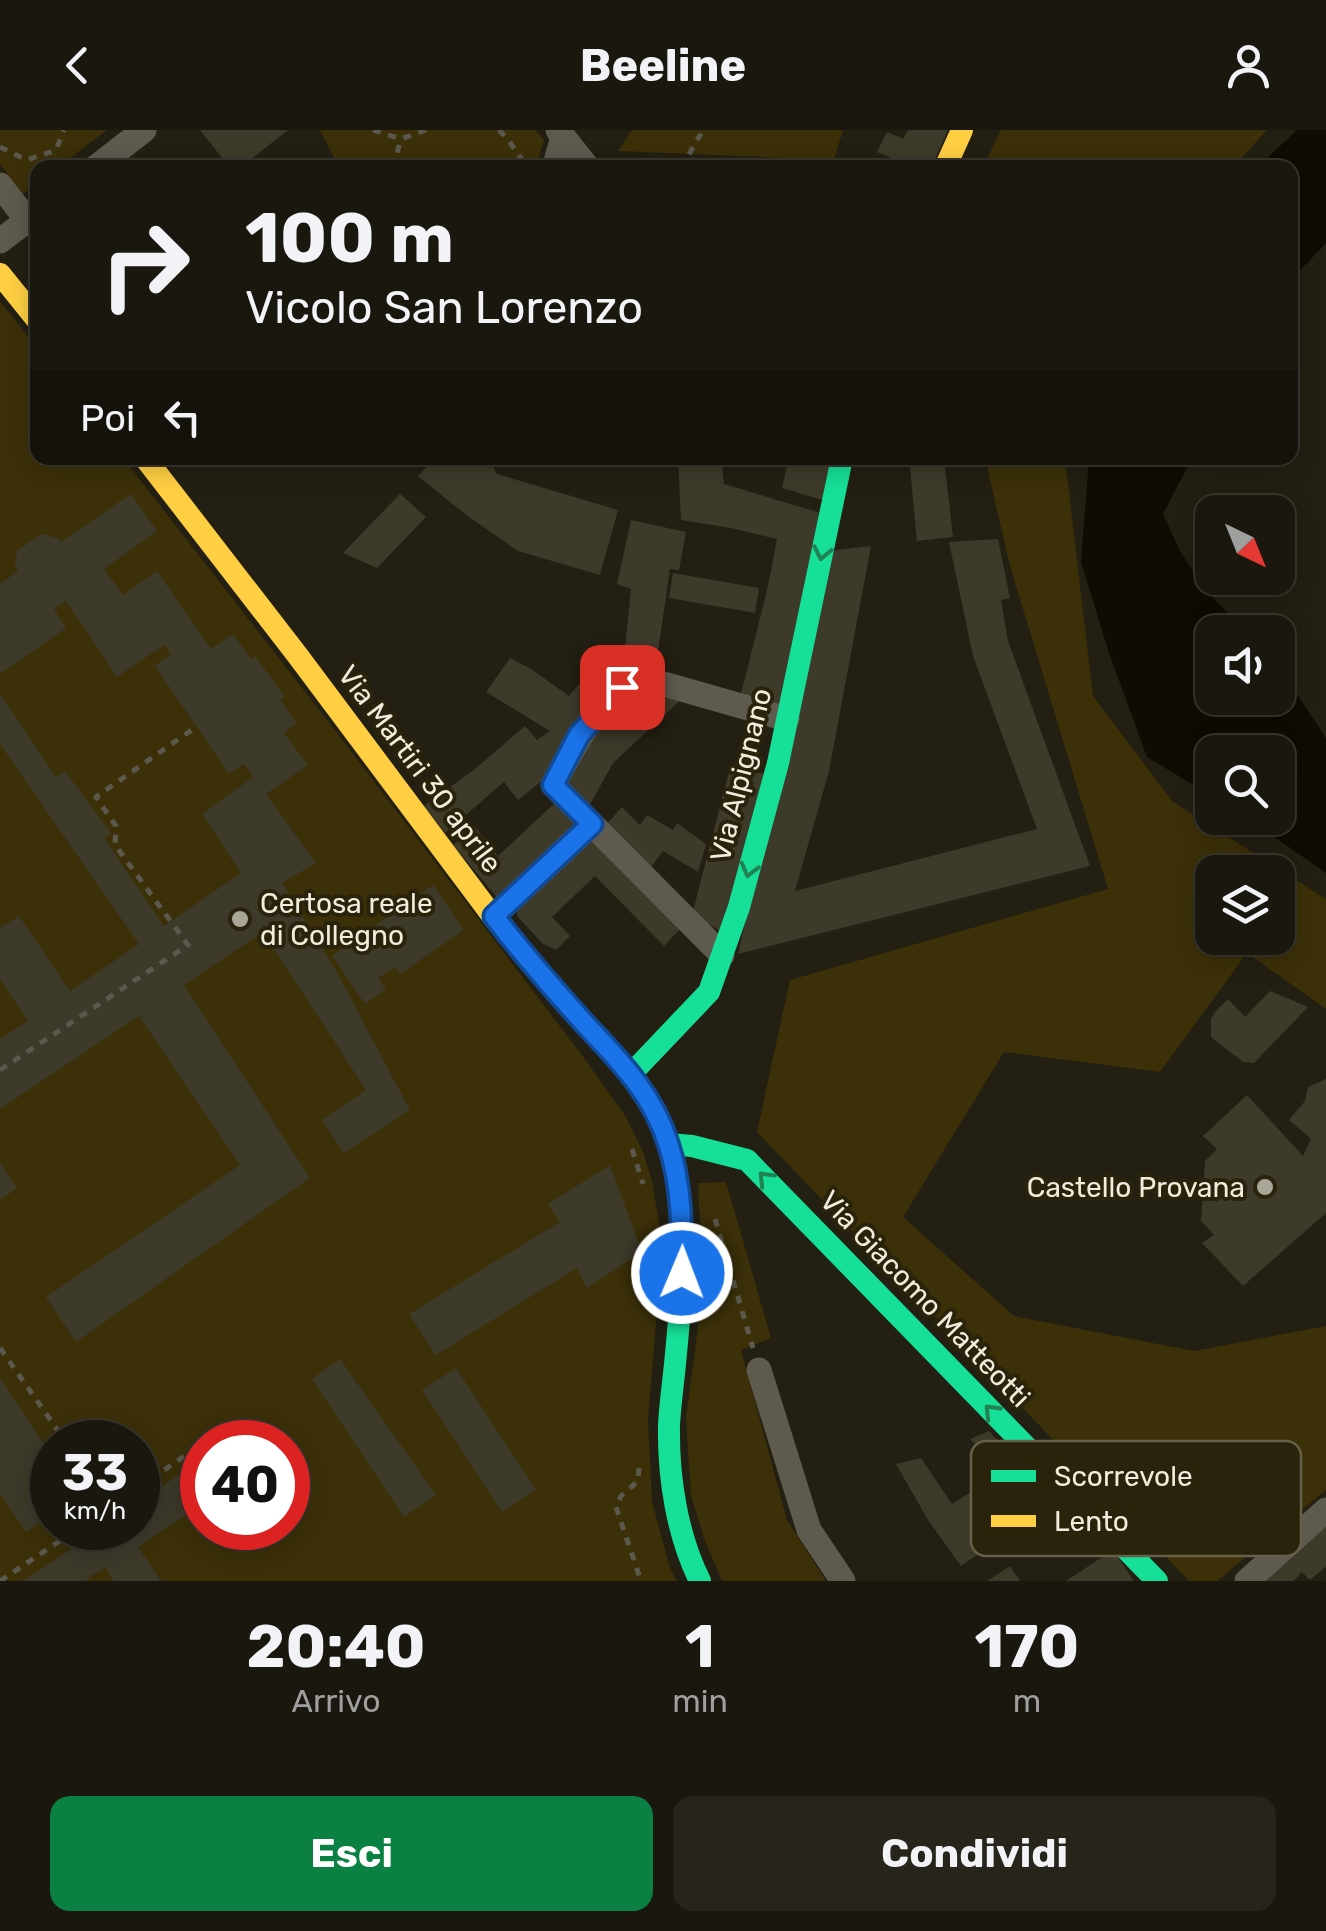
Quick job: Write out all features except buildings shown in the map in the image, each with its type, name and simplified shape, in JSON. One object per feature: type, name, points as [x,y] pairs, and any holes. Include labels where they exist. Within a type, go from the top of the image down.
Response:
[{"type":"street","points":[[105,160],[144,130]]},
{"type":"street","points":[[949,160],[962,130]]},
{"type":"street","points":[[555,160],[560,133]]},
{"type":"street","points":[[560,133],[582,160]]},
{"type":"street","points":[[0,185],[30,214]]},
{"type":"street","points":[[0,241],[30,218]]},
{"type":"street","points":[[0,274],[30,312]]},
{"type":"street","name":"Via Martiri 30 aprile","points":[[149,465],[521,953],[631,1074],[654,1108],[669,1144],[682,1218],[681,1301],[668,1426],[674,1498],[690,1561],[700,1581]]},
{"type":"street","name":"Via Alpignano","points":[[631,1074],[709,992],[722,955],[744,889],[787,720],[841,465]]},
{"type":"street","points":[[722,955],[553,785],[579,735],[622,687],[640,677],[787,720]]},
{"type":"street","points":[[494,916],[592,824]]},
{"type":"street","name":"Via Giacomo Matteotti","points":[[669,1144],[747,1160],[1017,1441]]},
{"type":"street","points":[[759,1370],[809,1530],[843,1581]]},
{"type":"street","points":[[1301,1532],[1326,1510]]},
{"type":"street","name":"Via Giacomo Matteotti","points":[[1128,1556],[1150,1579]]},
{"type":"street","points":[[1247,1581],[1275,1556]]},
{"type":"path","points":[[0,147],[27,160],[56,150],[64,130]]},
{"type":"path","points":[[372,130],[401,139],[426,130]]},
{"type":"path","points":[[499,130],[522,160]]},
{"type":"path","points":[[685,160],[702,130]]},
{"type":"path","points":[[395,160],[401,139]]},
{"type":"path","points":[[0,1070],[188,946],[115,844],[116,826],[96,797],[196,727]]},
{"type":"path","points":[[714,1216],[759,1370]]},
{"type":"path","points":[[0,1348],[51,1420]]},
{"type":"path","points":[[0,1581],[46,1550]]},
{"type":"shaded area","points":[[0,130],[107,130],[67,160],[30,160],[30,188],[23,194],[0,164]]},
{"type":"shaded area","points":[[320,130],[535,130],[544,140],[538,160],[335,160]]},
{"type":"shaded area","points":[[632,130],[843,130],[834,160],[618,151]]},
{"type":"shaded area","points":[[1001,130],[1267,130],[1239,160],[986,160]]},
{"type":"shaded area","points":[[1297,130],[1326,130],[1326,243],[1298,273],[1298,160],[1265,160]]},
{"type":"shaded area","points":[[0,301],[30,339],[30,465],[128,465],[331,725],[626,1117],[643,1151],[659,1222],[658,1299],[648,1419],[652,1501],[677,1581],[0,1581]]},
{"type":"shaded area","points":[[987,465],[1066,465],[1093,696],[1172,801],[1195,816],[1195,835],[1225,835],[1257,855],[1195,855],[1195,955],[1246,955],[1160,1072],[1004,1052],[903,1217],[1014,1316],[1194,1351],[1326,1326],[1326,1490],[1301,1511],[1301,1441],[1054,1441],[757,1132],[790,980],[1108,889],[1010,566]]},
{"type":"shaded area","points":[[1088,465],[1188,465],[1163,514],[1195,574],[1195,595],[1211,595],[1230,615],[1195,615],[1195,715],[1295,715],[1295,691],[1326,738],[1326,873],[1271,835],[1295,835],[1295,735],[1195,735],[1195,786],[1147,757],[1081,562]]},
{"type":"shaded area","points":[[1295,879],[1326,899],[1326,1009],[1250,955],[1295,955]]},
{"type":"shaded area","points":[[726,1182],[771,1338],[741,1350],[787,1520],[826,1581],[722,1581],[691,1496],[686,1417],[699,1319],[698,1183]]},
{"type":"shaded area","points":[[1165,1556],[1247,1556],[1217,1581],[1189,1581]]},
{"type":"traffic: fast","points":[[631,1074],[709,992],[739,907],[778,763],[841,465]]},
{"type":"traffic: fast","points":[[488,910],[641,1088],[669,1144],[682,1226],[680,1309],[669,1425],[670,1465],[680,1525],[700,1581]]},
{"type":"traffic: fast","points":[[669,1144],[747,1160],[1021,1441]]},
{"type":"traffic: fast","points":[[1133,1556],[1157,1581]]},
{"type":"traffic: slow","points":[[949,160],[962,130]]},
{"type":"traffic: slow","points":[[0,274],[30,311]]},
{"type":"traffic: slow","points":[[150,465],[488,910]]},
{"type":"place","name":"Certosa reale di Collegno","points":[[240,919]]},
{"type":"place","name":"Castello Provana","points":[[1265,1187]]},
{"type":"route","points":[[622,687],[579,735],[553,785],[592,824],[494,916],[521,953],[631,1074],[654,1108],[669,1144],[682,1218],[682,1273]]}]
